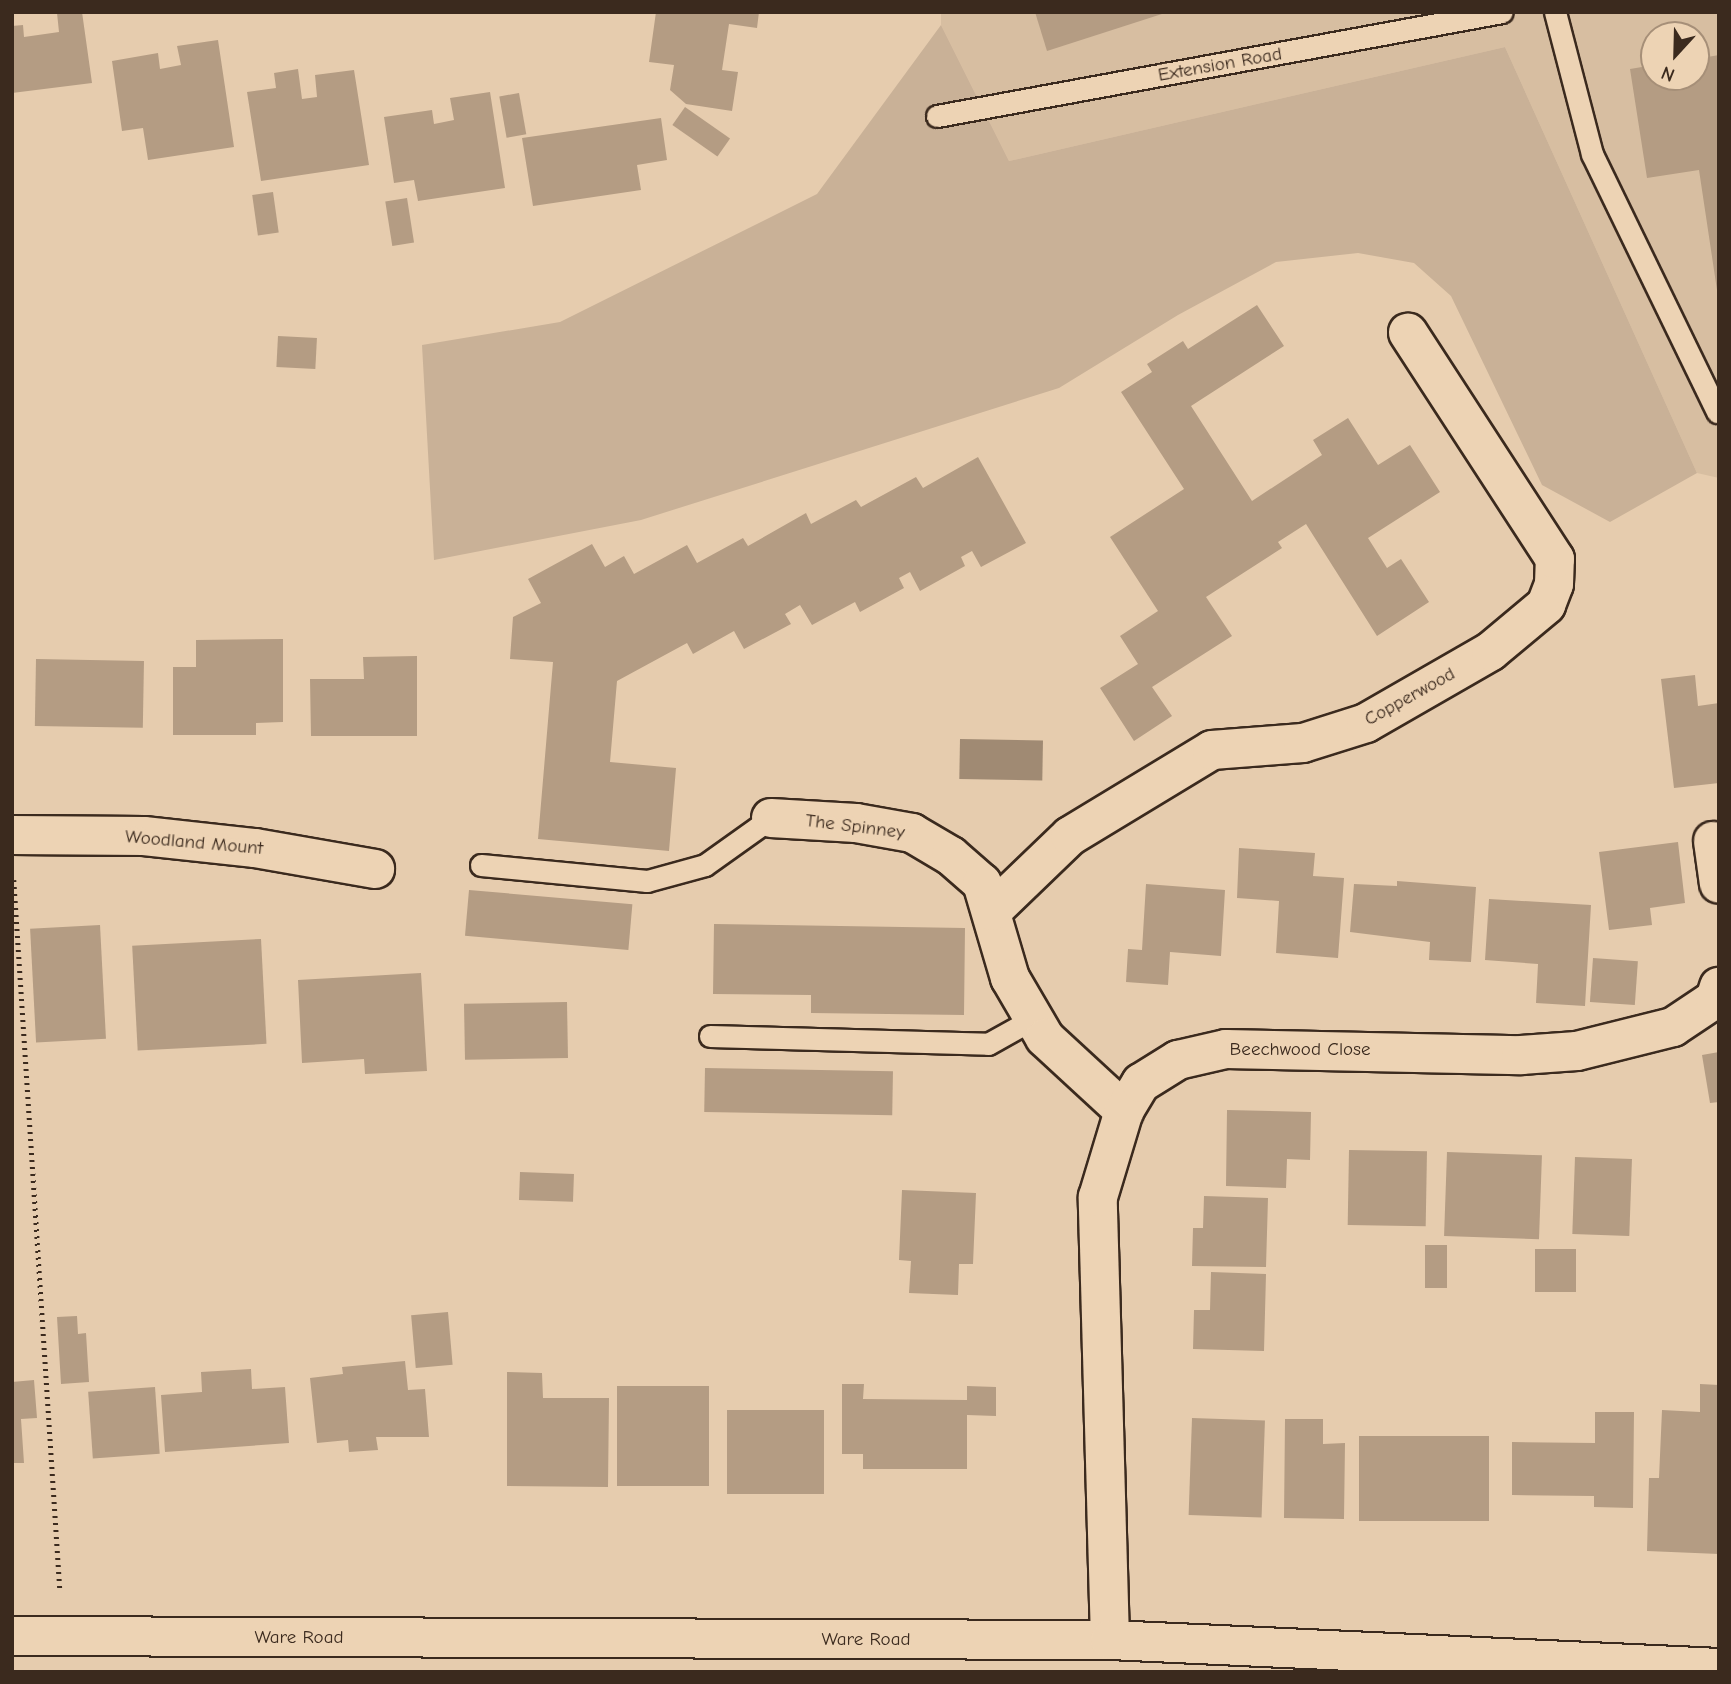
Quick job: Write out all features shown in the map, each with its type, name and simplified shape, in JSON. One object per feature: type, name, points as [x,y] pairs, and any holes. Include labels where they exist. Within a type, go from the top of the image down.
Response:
[{"type":"street","name":"Copperwood","points":[[992,911],[1070,836],[1212,750],[1303,743],[1366,723],[1491,651],[1546,605],[1554,584],[1555,559],[1408,333]]},
{"type":"street","name":"The Spinney","points":[[771,818],[856,823],[912,833],[951,856],[982,883],[1010,978],[1045,1038],[1124,1111]]},
{"type":"street","name":"Woodland Mount","points":[[12,835],[144,836],[255,848],[375,869]]},
{"type":"street","points":[[1713,841],[1719,884]]},
{"type":"street","name":"Beechwood Close","points":[[1110,1640],[1098,1197],[1124,1111],[1141,1083],[1178,1060],[1226,1049],[1521,1055],[1577,1051],[1673,1027],[1715,999],[1718,990]]},
{"type":"street","name":"Ware Road","points":[[12,1636],[1110,1640],[1719,1668]]},
{"type":"lane","name":"Extension Road","points":[[937,116],[1442,18],[1502,12]]},
{"type":"lane","points":[[1555,12],[1592,154],[1717,412]]},
{"type":"lane","points":[[481,865],[647,881],[705,865],[771,818]]},
{"type":"lane","points":[[710,1036],[988,1044],[1033,1019]]},
{"type":"path","points":[[14,877],[59,1581]]},
{"type":"shaded area","points":[[941,12],[1719,12],[1719,478],[1697,473],[1505,47],[1009,161],[941,25]]},
{"type":"shaded area","points":[[941,25],[1009,161],[1505,47],[1697,473],[1610,522],[1542,485],[1451,296],[1414,263],[1358,253],[1276,262],[1178,315],[1059,388],[641,520],[434,560],[422,345],[560,322],[817,194]]},
{"type":"shaded area","points":[[960,739],[1043,740],[1042,780],[959,779]]},
{"type":"building","points":[[82,12],[92,83],[12,93],[12,26],[23,25],[24,37],[59,32],[57,13]]},
{"type":"building","points":[[656,12],[759,12],[757,28],[729,24],[722,70],[738,72],[732,111],[686,104],[670,90],[674,65],[649,62]]},
{"type":"building","points":[[1035,12],[1165,12],[1165,13],[1047,51]]},
{"type":"building","points":[[218,40],[234,147],[148,160],[143,128],[122,131],[112,61],[158,53],[160,69],[181,65],[177,46]]},
{"type":"building","points":[[1719,55],[1719,290],[1699,170],[1647,178],[1630,69],[1640,67],[1640,91],[1710,91],[1710,57]]},
{"type":"building","points":[[298,69],[302,99],[317,97],[315,75],[354,70],[369,165],[261,181],[247,92],[276,88],[274,73]]},
{"type":"building","points":[[490,92],[505,188],[418,201],[414,180],[394,183],[384,117],[432,110],[434,124],[454,120],[450,98]]},
{"type":"building","points":[[519,93],[526,134],[507,138],[499,96]]},
{"type":"building","points":[[685,107],[730,139],[717,157],[672,125]]},
{"type":"building","points":[[661,118],[667,160],[637,165],[641,190],[533,206],[522,138]]},
{"type":"building","points":[[273,192],[279,233],[258,236],[252,195]]},
{"type":"building","points":[[407,198],[414,242],[392,246],[385,201]]},
{"type":"building","points":[[1257,305],[1284,346],[1191,406],[1252,501],[1322,455],[1313,440],[1348,418],[1378,465],[1410,445],[1440,492],[1368,538],[1387,568],[1401,559],[1429,602],[1377,636],[1306,524],[1278,542],[1282,548],[1206,597],[1232,636],[1152,687],[1172,716],[1134,741],[1100,688],[1138,664],[1120,636],[1158,611],[1110,537],[1184,489],[1121,392],[1152,372],[1147,364],[1183,341],[1188,349]]},
{"type":"building","points":[[278,336],[317,338],[315,369],[276,367]]},
{"type":"building","points":[[978,457],[1026,543],[981,567],[972,551],[961,557],[965,566],[920,591],[910,572],[899,578],[904,588],[860,612],[855,602],[812,625],[800,605],[785,614],[791,624],[744,649],[734,631],[693,654],[687,643],[617,681],[610,762],[676,768],[669,851],[538,839],[553,662],[510,659],[513,617],[541,603],[528,579],[592,544],[605,567],[624,556],[634,574],[687,545],[697,563],[743,538],[748,546],[806,513],[811,524],[856,500],[861,507],[916,477],[923,488]]},
{"type":"building","points":[[283,639],[283,722],[256,723],[256,735],[173,735],[173,667],[196,667],[196,640]]},
{"type":"building","points":[[417,656],[417,736],[311,736],[310,679],[364,679],[363,657]]},
{"type":"building","points":[[36,659],[144,661],[143,728],[35,726]]},
{"type":"building","points":[[1695,675],[1698,706],[1719,703],[1719,783],[1674,788],[1661,679]]},
{"type":"building","points":[[1678,842],[1685,903],[1650,908],[1652,925],[1609,930],[1599,852]]},
{"type":"building","points":[[1239,848],[1315,853],[1313,876],[1344,878],[1338,958],[1276,953],[1279,901],[1237,898]]},
{"type":"building","points":[[1397,881],[1476,887],[1471,962],[1429,960],[1430,942],[1350,932],[1354,884],[1397,886]]},
{"type":"building","points":[[1146,884],[1225,890],[1221,956],[1170,952],[1168,985],[1126,982],[1128,949],[1142,950]]},
{"type":"building","points":[[469,890],[632,904],[628,950],[465,936]]},
{"type":"building","points":[[1489,899],[1591,905],[1585,1006],[1536,1003],[1538,964],[1485,960]]},
{"type":"building","points":[[714,924],[965,928],[964,1015],[811,1013],[811,995],[713,994]]},
{"type":"building","points":[[100,925],[106,1039],[36,1043],[30,929]]},
{"type":"building","points":[[261,939],[266,1044],[138,1051],[132,946]]},
{"type":"building","points":[[1593,958],[1638,961],[1635,1005],[1590,1002]]},
{"type":"building","points":[[421,973],[427,1071],[365,1074],[364,1059],[302,1063],[298,980]]},
{"type":"building","points":[[567,1002],[568,1058],[465,1060],[464,1004]]},
{"type":"building","points":[[1719,1052],[1719,1102],[1710,1103],[1702,1055]]},
{"type":"building","points":[[705,1068],[893,1071],[892,1115],[704,1112]]},
{"type":"building","points":[[1227,1110],[1311,1112],[1310,1160],[1287,1159],[1286,1188],[1226,1186]]},
{"type":"building","points":[[1349,1150],[1427,1151],[1426,1226],[1348,1225]]},
{"type":"building","points":[[1447,1152],[1542,1155],[1539,1239],[1444,1236]]},
{"type":"building","points":[[1575,1157],[1632,1159],[1629,1236],[1572,1234]]},
{"type":"building","points":[[520,1172],[574,1174],[573,1202],[519,1200]]},
{"type":"building","points":[[902,1190],[976,1193],[973,1264],[959,1264],[958,1295],[909,1293],[911,1261],[899,1260]]},
{"type":"building","points":[[1204,1196],[1268,1198],[1266,1267],[1192,1266],[1193,1228],[1203,1228]]},
{"type":"building","points":[[1425,1245],[1447,1245],[1447,1288],[1425,1288]]},
{"type":"building","points":[[1535,1249],[1576,1249],[1576,1292],[1535,1292]]},
{"type":"building","points":[[1211,1272],[1266,1274],[1264,1351],[1193,1349],[1194,1310],[1210,1310]]},
{"type":"building","points":[[448,1312],[453,1365],[416,1368],[411,1315]]},
{"type":"building","points":[[77,1316],[78,1334],[86,1333],[89,1382],[61,1384],[57,1317]]},
{"type":"building","points":[[405,1361],[408,1390],[425,1389],[429,1437],[376,1437],[378,1450],[349,1452],[348,1440],[317,1443],[310,1378],[343,1374],[342,1367]]},
{"type":"building","points":[[251,1369],[252,1389],[285,1387],[289,1443],[165,1452],[161,1395],[202,1392],[201,1372]]},
{"type":"building","points":[[507,1372],[542,1373],[543,1398],[609,1398],[608,1487],[507,1486]]},
{"type":"building","points":[[34,1380],[37,1418],[21,1419],[24,1463],[12,1463],[12,1382]]},
{"type":"building","points":[[842,1384],[864,1384],[863,1399],[967,1400],[967,1386],[996,1387],[996,1416],[967,1415],[967,1469],[863,1469],[863,1454],[842,1454]]},
{"type":"building","points":[[1700,1384],[1719,1385],[1719,1554],[1647,1551],[1649,1478],[1659,1478],[1662,1410],[1700,1412]]},
{"type":"building","points":[[617,1386],[709,1386],[709,1486],[617,1486]]},
{"type":"building","points":[[155,1387],[160,1454],[93,1459],[88,1392]]},
{"type":"building","points":[[727,1410],[824,1410],[824,1494],[727,1494]]},
{"type":"building","points":[[1595,1412],[1634,1412],[1633,1508],[1594,1507],[1594,1496],[1512,1495],[1512,1442],[1595,1443]]},
{"type":"building","points":[[1192,1418],[1265,1421],[1262,1517],[1189,1515]]},
{"type":"building","points":[[1285,1419],[1323,1419],[1323,1444],[1345,1443],[1344,1519],[1284,1518]]},
{"type":"building","points":[[1359,1436],[1489,1436],[1489,1521],[1359,1521]]}]
